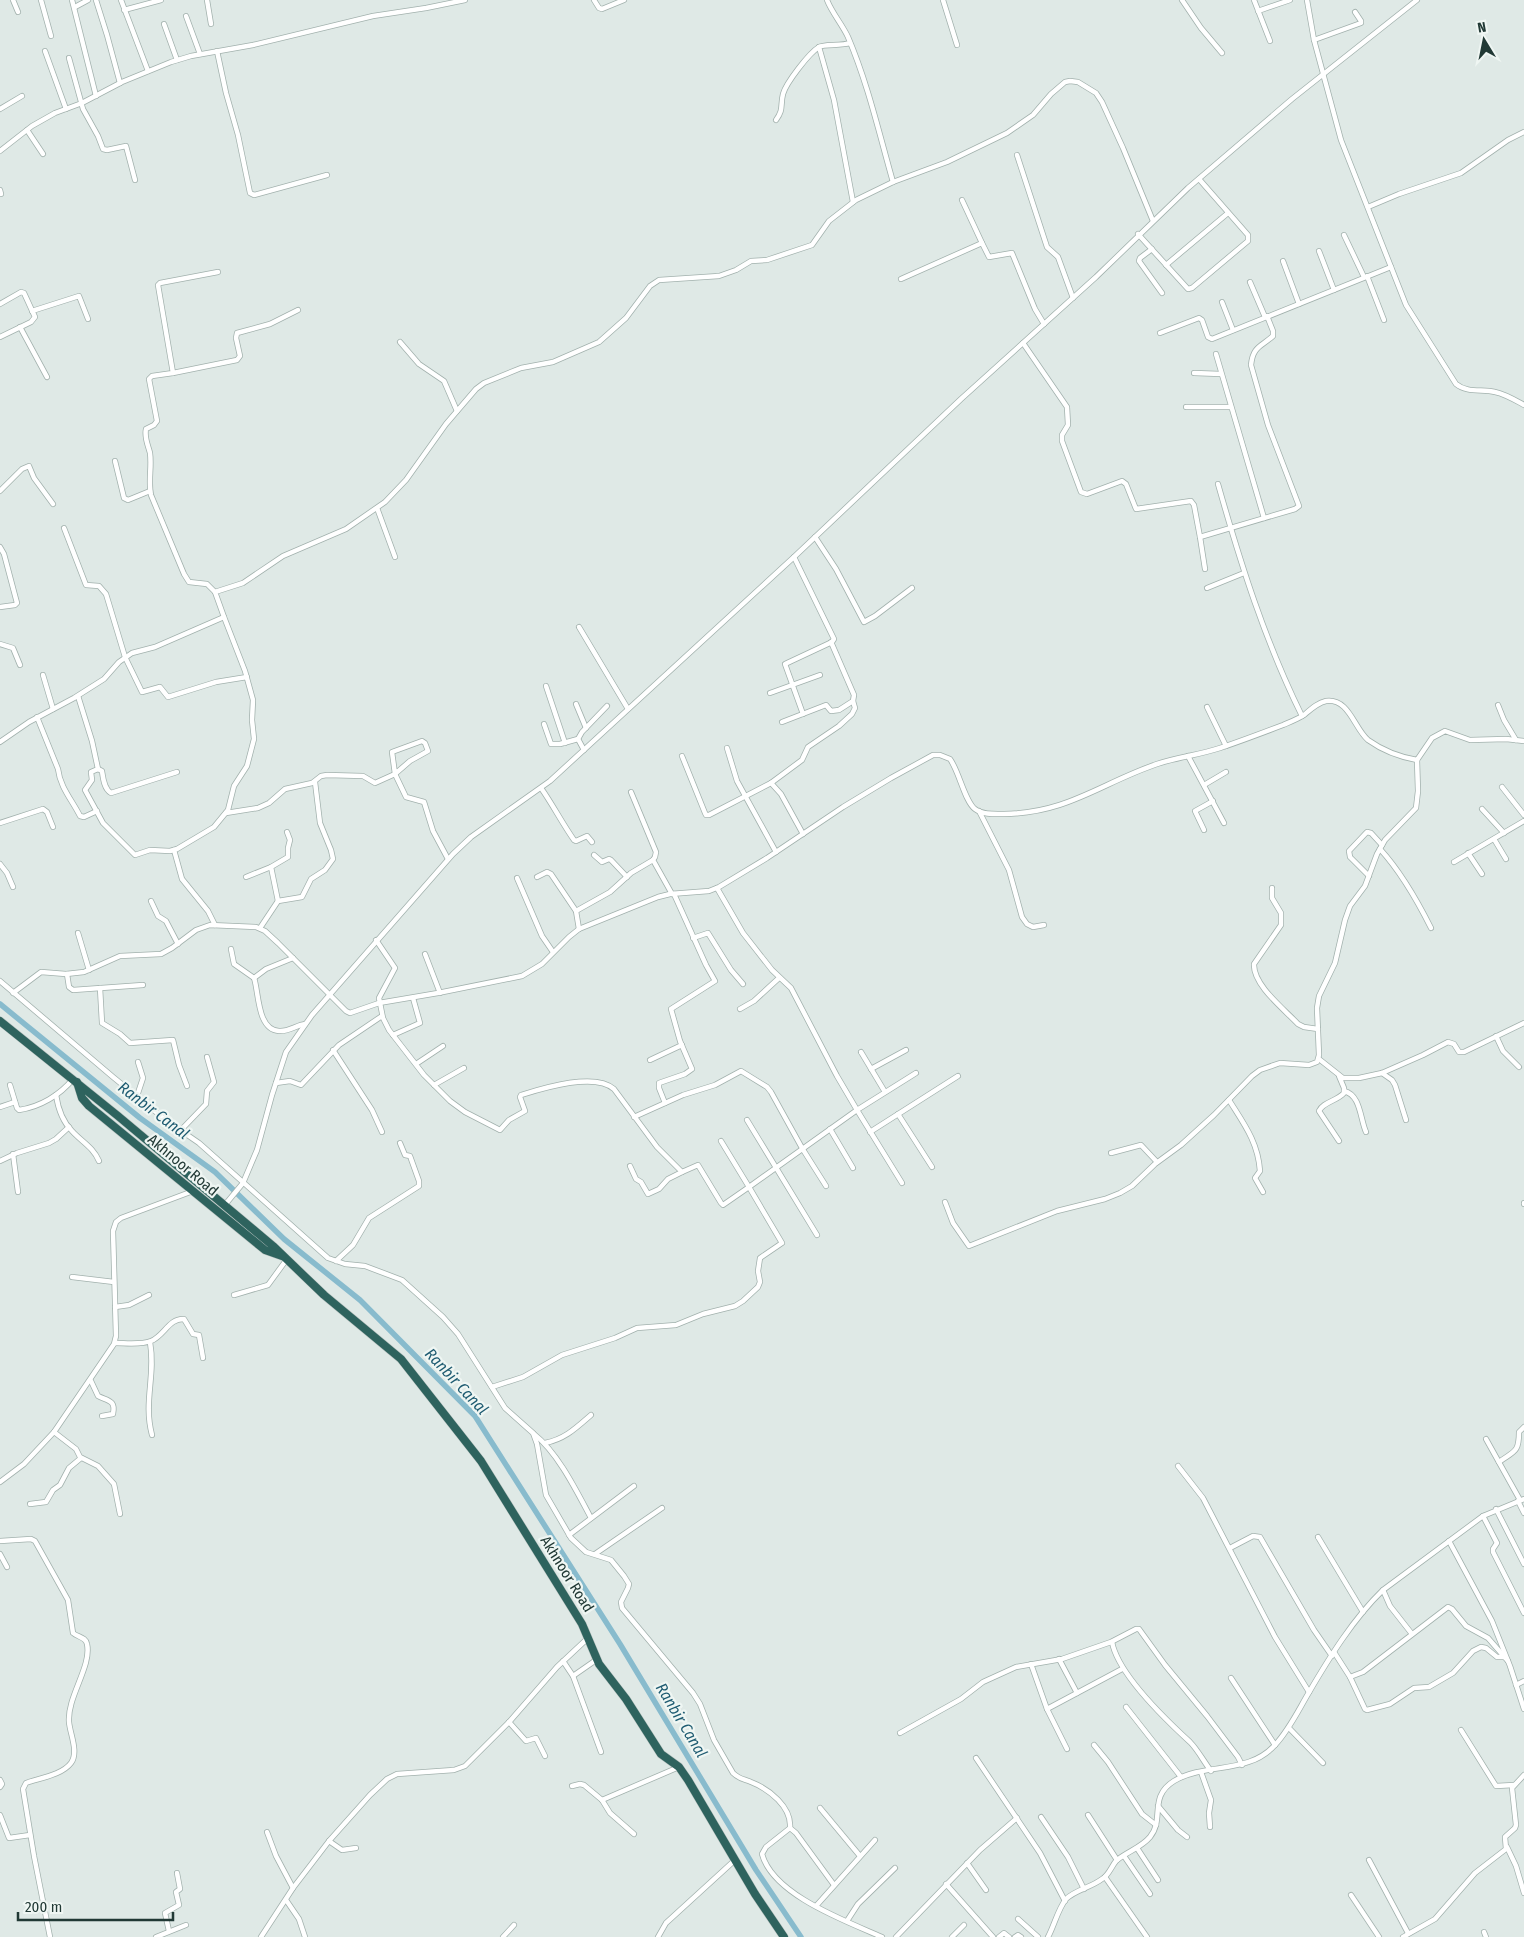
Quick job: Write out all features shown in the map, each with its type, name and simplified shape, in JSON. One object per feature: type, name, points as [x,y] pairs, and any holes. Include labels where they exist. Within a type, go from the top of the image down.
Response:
[{"type":"highway","name":"Akhnoor Road","points":[[0,1021],[75,1081],[286,1258],[349,1318],[401,1359],[481,1461],[578,1617],[594,1654],[622,1693],[660,1754],[679,1767],[758,1899],[784,1937]]},
{"type":"highway","name":"Akhnoor Road","points":[[75,1081],[82,1098],[89,1106],[265,1250],[286,1258]]},
{"type":"street","points":[[13,0],[18,12]]},
{"type":"street","points":[[41,0],[51,36]]},
{"type":"street","points":[[72,0],[96,96]]},
{"type":"street","points":[[74,7],[88,0]]},
{"type":"street","points":[[96,0],[120,83]]},
{"type":"street","points":[[121,0],[148,71]]},
{"type":"street","points":[[124,10],[161,0]]},
{"type":"street","points":[[207,0],[211,24]]},
{"type":"street","points":[[0,151],[44,119],[82,103],[120,83],[177,60],[253,45],[373,16],[465,0]]},
{"type":"street","points":[[594,0],[599,8],[602,9],[624,0]]},
{"type":"street","points":[[827,0],[849,41],[868,93],[892,182]]},
{"type":"street","points":[[943,0],[957,45]]},
{"type":"street","points":[[1182,0],[1201,28],[1222,53]]},
{"type":"street","points":[[1254,0],[1270,41]]},
{"type":"street","points":[[1258,12],[1290,0]]},
{"type":"street","points":[[1306,0],[1314,40],[1341,140],[1406,305],[1460,388],[1497,393],[1524,405]]},
{"type":"street","points":[[224,1206],[243,1183],[257,1150],[286,1052],[305,1024],[330,994],[448,859],[471,837],[541,788],[584,750],[1199,179],[1323,74],[1417,0]]},
{"type":"street","points":[[1314,40],[1361,23],[1355,12]]},
{"type":"street","points":[[186,16],[200,54]]},
{"type":"street","points":[[164,24],[177,60]]},
{"type":"street","points":[[776,120],[782,111],[786,87],[803,64],[819,47],[839,46],[849,41]]},
{"type":"street","points":[[819,47],[834,100],[853,202]]},
{"type":"street","points":[[45,51],[66,109]]},
{"type":"street","points":[[217,51],[250,193],[254,195],[327,175]]},
{"type":"street","points":[[69,58],[82,103],[103,150],[127,146],[135,180]]},
{"type":"street","points":[[215,592],[243,583],[272,562],[346,529],[377,508],[406,480],[457,411],[476,389],[494,378],[520,368],[553,362],[599,342],[626,318],[643,294],[654,283],[666,279],[727,274],[751,261],[767,260],[812,245],[829,221],[853,202],[892,182],[947,162],[1007,133],[1033,114],[1060,86],[1070,81],[1078,82],[1090,89],[1102,102],[1153,221]]},
{"type":"street","points":[[0,109],[22,96]]},
{"type":"street","points":[[27,130],[43,154]]},
{"type":"street","points":[[1368,207],[1399,194],[1454,177],[1524,132]]},
{"type":"street","points":[[1017,155],[1047,247],[1058,257],[1073,298]]},
{"type":"street","points":[[1138,234],[1186,288],[1189,289],[1248,241],[1248,235],[1199,179]]},
{"type":"street","points":[[962,200],[989,257],[1012,253],[1035,309],[1044,324]]},
{"type":"street","points":[[1166,265],[1228,213]]},
{"type":"street","points":[[1344,235],[1366,277],[1384,320]]},
{"type":"street","points":[[901,279],[982,243]]},
{"type":"street","points":[[1152,249],[1140,258],[1139,261],[1162,293]]},
{"type":"street","points":[[1319,251],[1334,290]]},
{"type":"street","points":[[1283,261],[1299,304]]},
{"type":"street","points":[[1160,333],[1199,318],[1202,320],[1209,338],[1391,267]]},
{"type":"street","points":[[173,373],[158,285],[160,283],[218,272]]},
{"type":"street","points":[[1200,537],[1295,509],[1299,504],[1268,425],[1252,370],[1251,360],[1258,346],[1273,336],[1273,331],[1250,282]]},
{"type":"street","points":[[0,304],[22,292],[25,294],[34,319],[0,337]]},
{"type":"street","points":[[32,311],[79,296],[88,319]]},
{"type":"street","points":[[1222,302],[1233,330]]},
{"type":"street","points":[[177,772],[109,793],[104,782],[102,770],[98,770],[91,772],[92,780],[85,788],[110,831],[134,854],[150,850],[174,850],[205,834],[226,813],[234,786],[247,766],[254,739],[252,720],[253,700],[215,592],[207,584],[193,583],[187,579],[150,491],[150,454],[145,431],[157,421],[149,379],[152,376],[237,360],[240,356],[236,338],[237,333],[270,324],[298,310]]},
{"type":"street","points":[[20,327],[47,377]]},
{"type":"street","points":[[400,342],[419,364],[444,381],[457,411]]},
{"type":"street","points":[[1023,343],[1067,407],[1068,424],[1062,435],[1062,441],[1081,492],[1087,494],[1122,481],[1126,484],[1136,509],[1192,502],[1205,569]]},
{"type":"street","points":[[1216,354],[1264,518]]},
{"type":"street","points":[[1194,372],[1222,374]]},
{"type":"street","points":[[1186,407],[1231,406]]},
{"type":"street","points":[[115,461],[124,498],[128,500],[150,491]]},
{"type":"street","points":[[0,491],[22,469],[28,466],[34,478],[53,504]]},
{"type":"street","points":[[1218,484],[1244,573],[1274,658],[1302,716]]},
{"type":"street","points":[[377,508],[395,556]]},
{"type":"street","points":[[64,528],[86,585],[99,586],[106,594],[125,657],[142,692],[160,687],[168,697],[216,682],[246,677]]},
{"type":"street","points":[[814,537],[833,564],[864,622],[912,588]]},
{"type":"street","points":[[0,548],[4,554],[17,603],[0,607]]},
{"type":"street","points":[[794,557],[833,636],[831,642],[785,664],[803,714]]},
{"type":"street","points":[[1207,588],[1244,573]]},
{"type":"street","points":[[0,742],[104,679],[125,657],[138,650],[165,643],[185,632],[224,617]]},
{"type":"street","points":[[579,627],[628,709]]},
{"type":"street","points":[[682,756],[706,815],[771,783],[802,760],[808,747],[840,726],[852,714],[855,708],[854,695],[831,642]]},
{"type":"street","points":[[0,644],[13,648],[20,665]]},
{"type":"street","points":[[42,675],[53,709]]},
{"type":"street","points":[[770,693],[820,675]]},
{"type":"street","points":[[546,686],[565,743]]},
{"type":"street","points":[[78,696],[92,741],[98,770]]},
{"type":"street","points":[[782,722],[826,705],[832,712],[839,710],[854,701]]},
{"type":"street","points":[[13,993],[39,973],[67,974],[89,970],[120,956],[161,954],[203,926],[216,925],[260,928],[294,958],[350,1013],[379,1003],[522,976],[542,964],[579,929],[658,897],[698,893],[717,888],[883,783],[933,755],[940,755],[950,759],[970,804],[979,811],[991,814],[1019,814],[1046,810],[1079,799],[1155,765],[1226,746],[1283,725],[1302,716],[1319,703],[1326,701],[1338,703],[1348,712],[1366,738],[1402,757],[1417,760]]},
{"type":"street","points":[[576,704],[586,728]]},
{"type":"street","points":[[1498,705],[1504,720],[1516,740]]},
{"type":"street","points":[[544,724],[551,744],[578,740],[586,728],[608,706]]},
{"type":"street","points":[[1207,707],[1226,746]]},
{"type":"street","points":[[37,718],[58,769],[58,776],[63,788],[73,801],[80,816],[84,817],[97,811]]},
{"type":"street","points":[[1524,741],[1470,740],[1445,731],[1432,738],[1417,760],[1418,791],[1416,808],[1381,847],[1365,886],[1350,906],[1335,963],[1319,996],[1319,1059],[1339,1076],[1350,1079],[1359,1078],[1382,1073],[1448,1042],[1454,1044],[1458,1051],[1462,1053],[1524,1023]]},
{"type":"street","points":[[578,740],[584,750]]},
{"type":"street","points":[[226,813],[258,808],[269,803],[284,788],[315,782],[321,776],[343,774],[363,776],[375,783],[395,774],[410,761],[428,751],[424,742],[392,752],[391,755],[395,774],[406,797],[424,802],[433,831],[448,859]]},
{"type":"street","points":[[727,748],[737,781],[776,852]]},
{"type":"street","points":[[1188,756],[1224,823]]},
{"type":"street","points":[[1204,785],[1226,772]]},
{"type":"street","points":[[260,928],[272,906],[278,901],[302,897],[310,879],[325,870],[333,858],[320,823],[315,782]]},
{"type":"street","points":[[771,783],[781,794],[803,834]]},
{"type":"street","points":[[541,788],[574,840],[576,841],[587,836],[592,842]]},
{"type":"street","points":[[1502,788],[1524,815]]},
{"type":"street","points":[[576,911],[610,892],[655,857],[656,852],[631,792]]},
{"type":"street","points":[[1204,830],[1195,811],[1213,801]]},
{"type":"street","points":[[0,822],[43,809],[47,812],[53,827]]},
{"type":"street","points":[[1482,809],[1504,833]]},
{"type":"street","points":[[979,811],[1009,870],[1022,917],[1027,924],[1033,927],[1044,925]]},
{"type":"street","points":[[1454,862],[1524,821]]},
{"type":"street","points":[[246,877],[271,867],[288,857],[290,840],[287,832]]},
{"type":"street","points":[[1369,876],[1350,857],[1349,851],[1367,832],[1371,833],[1395,865],[1402,880],[1418,902],[1431,928]]},
{"type":"street","points":[[1494,839],[1506,859]]},
{"type":"street","points":[[174,850],[182,879],[208,911],[216,925]]},
{"type":"street","points":[[1468,854],[1482,874]]},
{"type":"street","points":[[594,855],[602,862],[610,859],[627,877]]},
{"type":"street","points":[[653,860],[673,894],[715,981],[671,1010],[692,1069],[685,1074],[659,1083],[665,1103]]},
{"type":"street","points":[[0,864],[7,873],[13,887]]},
{"type":"street","points":[[271,867],[278,901]]},
{"type":"street","points":[[537,877],[550,872],[576,911],[579,929]]},
{"type":"street","points":[[516,878],[542,936],[554,952]]},
{"type":"street","points":[[717,888],[736,924],[779,978],[791,988],[837,1076],[902,1183]]},
{"type":"street","points":[[1272,888],[1272,898],[1281,912],[1281,925],[1254,964],[1255,974],[1260,984],[1298,1024],[1304,1027],[1318,1028]]},
{"type":"street","points":[[151,901],[158,916],[166,921],[178,944]]},
{"type":"street","points":[[693,938],[707,932],[710,934],[731,970],[743,984]]},
{"type":"street","points":[[78,933],[89,970]]},
{"type":"street","points":[[376,940],[396,969],[380,996],[379,1003],[382,1016],[393,1035],[434,1086],[465,1112],[498,1130],[509,1120],[525,1112],[521,1095],[552,1087],[585,1082],[600,1082],[610,1085],[657,1147],[682,1172]]},
{"type":"street","points":[[231,949],[234,964],[254,978],[260,1010],[272,1030],[282,1031],[305,1024]]},
{"type":"street","points":[[426,954],[440,993]]},
{"type":"street","points":[[254,978],[266,969],[294,958]]},
{"type":"street","points":[[67,974],[71,989],[143,985]]},
{"type":"street","points":[[740,1009],[754,1001],[779,978]]},
{"type":"street","points":[[0,981],[137,1096],[199,1143],[328,1258],[336,1262],[364,1266],[402,1280],[444,1317],[458,1334],[505,1408],[545,1443],[591,1518]]},
{"type":"street","points":[[100,988],[102,1023],[120,1034],[130,1043],[173,1040],[179,1065],[188,1086]]},
{"type":"street","points":[[393,1035],[420,1023],[413,998]]},
{"type":"street","points":[[276,1083],[290,1081],[301,1085],[333,1050],[382,1016]]},
{"type":"street","points":[[1496,1036],[1503,1051],[1519,1067]]},
{"type":"street","points":[[650,1060],[682,1045]]},
{"type":"street","points":[[416,1064],[443,1046]]},
{"type":"street","points":[[333,1050],[372,1110],[382,1132]]},
{"type":"street","points":[[871,1069],[906,1050]]},
{"type":"street","points":[[861,1052],[885,1092]]},
{"type":"street","points":[[181,1130],[206,1104],[207,1091],[214,1082],[207,1058]]},
{"type":"street","points":[[944,1202],[967,1245],[972,1246],[1057,1211],[1105,1199],[1132,1186],[1157,1162],[1181,1145],[1260,1070],[1280,1063],[1313,1064],[1319,1059]]},
{"type":"street","points":[[137,1096],[144,1078],[138,1062]]},
{"type":"street","points":[[434,1086],[464,1068]]},
{"type":"street","points":[[634,1117],[715,1084],[740,1071],[767,1087],[771,1092],[802,1148],[826,1186]]},
{"type":"street","points":[[630,1166],[636,1179],[641,1182],[648,1194],[659,1189],[668,1180],[698,1165],[723,1205],[857,1110],[916,1073]]},
{"type":"street","points":[[1382,1073],[1392,1080],[1395,1085],[1406,1120]]},
{"type":"street","points":[[870,1132],[958,1076]]},
{"type":"street","points":[[1339,1076],[1344,1092]]},
{"type":"street","points":[[10,1085],[18,1109],[24,1109],[56,1095],[75,1081]]},
{"type":"street","points":[[1344,1092],[1351,1094],[1355,1100],[1366,1132]]},
{"type":"street","points":[[1339,1141],[1319,1111],[1321,1107],[1337,1100],[1344,1092]]},
{"type":"street","points":[[56,1095],[58,1108],[68,1127],[88,1144],[99,1161]]},
{"type":"street","points":[[1229,1100],[1247,1128],[1259,1155],[1260,1171],[1255,1178],[1263,1192]]},
{"type":"street","points":[[0,1107],[15,1102]]},
{"type":"street","points":[[898,1114],[932,1167]]},
{"type":"street","points":[[747,1120],[817,1235]]},
{"type":"street","points":[[0,1161],[13,1154],[49,1143],[68,1127]]},
{"type":"street","points":[[830,1129],[853,1168]]},
{"type":"street","points":[[492,1387],[523,1377],[562,1355],[615,1338],[637,1328],[676,1325],[703,1314],[735,1306],[758,1286],[760,1282],[758,1271],[761,1256],[782,1243],[721,1141]]},
{"type":"street","points":[[336,1262],[353,1245],[369,1218],[419,1186],[420,1181],[410,1156],[405,1155],[400,1143]]},
{"type":"street","points":[[1111,1153],[1141,1145],[1157,1162]]},
{"type":"street","points":[[13,1154],[18,1192]]},
{"type":"street","points":[[0,1482],[24,1464],[54,1432],[91,1381],[115,1343],[113,1231],[116,1222],[121,1218],[193,1191]]},
{"type":"street","points":[[234,1295],[268,1285],[286,1258]]},
{"type":"street","points":[[72,1278],[114,1282]]},
{"type":"street","points":[[115,1306],[129,1305],[149,1295]]},
{"type":"street","points":[[115,1343],[150,1342],[172,1323],[184,1319],[193,1334],[199,1335],[203,1358]]},
{"type":"street","points":[[150,1342],[153,1364],[147,1407],[152,1435]]},
{"type":"street","points":[[91,1381],[98,1396],[110,1400],[112,1404],[113,1414],[102,1416]]},
{"type":"street","points":[[545,1443],[569,1435],[591,1415]]},
{"type":"street","points":[[1499,1462],[1517,1449],[1519,1432],[1524,1427]]},
{"type":"street","points":[[54,1432],[76,1449],[81,1458],[98,1466],[114,1484],[120,1514]]},
{"type":"street","points":[[533,1433],[537,1444],[546,1495],[569,1535],[586,1552],[611,1560],[624,1576],[629,1584],[621,1602],[622,1608],[694,1693],[714,1740],[733,1773],[738,1777],[753,1782],[778,1799],[789,1817],[790,1828],[796,1833],[834,1885]]},
{"type":"street","points":[[1486,1439],[1521,1500],[1524,1513]]},
{"type":"street","points":[[30,1504],[47,1501],[53,1490],[60,1486],[69,1468],[81,1458]]},
{"type":"street","points":[[1178,1466],[1204,1498],[1275,1637],[1309,1692]]},
{"type":"street","points":[[569,1535],[634,1486]]},
{"type":"street","points":[[1048,1937],[1065,1901],[1105,1877],[1117,1860],[1137,1848],[1151,1836],[1156,1825],[1160,1794],[1164,1788],[1181,1777],[1242,1765],[1261,1756],[1276,1745],[1289,1728],[1333,1654],[1363,1612],[1383,1590],[1483,1516],[1521,1500]]},
{"type":"street","points":[[595,1554],[662,1508]]},
{"type":"street","points":[[1496,1509],[1524,1564]]},
{"type":"street","points":[[1483,1516],[1496,1542],[1493,1552],[1524,1613]]},
{"type":"street","points":[[1230,1548],[1253,1536],[1260,1537],[1314,1630],[1350,1677],[1365,1709],[1369,1710],[1390,1704],[1414,1688],[1430,1687],[1453,1673],[1473,1651],[1479,1648],[1486,1648],[1497,1657],[1506,1659]]},
{"type":"street","points":[[1318,1537],[1363,1612]]},
{"type":"street","points":[[0,1541],[31,1539],[35,1541],[68,1600],[73,1633],[84,1639],[88,1646],[70,1713],[70,1731],[75,1754],[71,1763],[62,1770],[26,1783],[23,1789],[50,1937]]},
{"type":"street","points":[[1449,1541],[1492,1621],[1524,1709]]},
{"type":"street","points":[[0,1554],[7,1566]]},
{"type":"street","points":[[1383,1590],[1390,1606],[1412,1634]]},
{"type":"street","points":[[1350,1677],[1364,1672],[1445,1608],[1450,1607],[1466,1626],[1488,1638],[1506,1659]]},
{"type":"street","points":[[900,1733],[954,1703],[983,1682],[1016,1667],[1059,1659],[1112,1642],[1136,1629],[1141,1630],[1165,1665],[1207,1716],[1242,1765]]},
{"type":"street","points":[[261,1937],[329,1841],[387,1778],[403,1773],[438,1772],[459,1768],[468,1763],[511,1724],[563,1661],[588,1638]]},
{"type":"street","points":[[1112,1642],[1114,1652],[1122,1668],[1173,1728],[1190,1742],[1211,1771]]},
{"type":"street","points":[[571,1674],[594,1654]]},
{"type":"street","points":[[1059,1659],[1077,1693]]},
{"type":"street","points":[[563,1661],[571,1674],[601,1752]]},
{"type":"street","points":[[1031,1664],[1048,1709],[1067,1749]]},
{"type":"street","points":[[1048,1709],[1122,1668]]},
{"type":"street","points":[[1231,1678],[1276,1745]]},
{"type":"street","points":[[1516,1685],[1524,1681]]},
{"type":"street","points":[[1126,1707],[1181,1777]]},
{"type":"street","points":[[511,1724],[526,1741],[536,1738],[545,1756]]},
{"type":"street","points":[[1289,1728],[1323,1763]]},
{"type":"street","points":[[1462,1730],[1496,1786],[1514,1785]]},
{"type":"street","points":[[1094,1745],[1108,1762],[1142,1814],[1156,1825]]},
{"type":"street","points":[[976,1758],[1040,1853],[1065,1901]]},
{"type":"street","points":[[602,1800],[679,1767]]},
{"type":"street","points":[[1201,1772],[1212,1800],[1209,1813],[1210,1827]]},
{"type":"street","points":[[1524,1775],[1512,1789],[1516,1824],[1515,1828],[1506,1836],[1507,1847],[1516,1866],[1524,1893]]},
{"type":"street","points":[[0,1780],[2,1784],[0,1787]]},
{"type":"street","points":[[572,1786],[584,1785],[602,1800],[610,1813],[634,1834]]},
{"type":"street","points":[[1158,1806],[1178,1830],[1187,1837]]},
{"type":"street","points":[[820,1808],[860,1856]]},
{"type":"street","points":[[1088,1814],[1117,1860]]},
{"type":"street","points":[[0,1815],[9,1838],[30,1835]]},
{"type":"street","points":[[1041,1817],[1068,1858],[1084,1889]]},
{"type":"street","points":[[896,1937],[967,1863],[1017,1818]]},
{"type":"street","points":[[790,1828],[763,1850],[763,1859],[770,1869],[787,1889],[803,1900],[882,1937]]},
{"type":"street","points":[[267,1832],[276,1856],[294,1888]]},
{"type":"street","points":[[816,1906],[874,1840]]},
{"type":"street","points":[[329,1841],[341,1850],[356,1848]]},
{"type":"street","points":[[1403,1937],[1435,1919],[1474,1873],[1507,1847]]},
{"type":"street","points":[[1137,1848],[1158,1880]]},
{"type":"street","points":[[1124,1856],[1150,1894]]},
{"type":"street","points":[[658,1937],[672,1918],[735,1860]]},
{"type":"street","points":[[1369,1860],[1408,1934]]},
{"type":"street","points":[[967,1863],[986,1890]]},
{"type":"street","points":[[846,1921],[858,1904],[895,1868]]},
{"type":"street","points":[[169,1931],[165,1912],[179,1905],[176,1892],[180,1889],[177,1873]]},
{"type":"street","points":[[1105,1877],[1148,1937]]},
{"type":"street","points":[[946,1884],[993,1937]]},
{"type":"street","points":[[1351,1895],[1379,1937]]},
{"type":"street","points":[[286,1900],[299,1919],[305,1937]]},
{"type":"street","points":[[1018,1919],[1038,1937]]},
{"type":"street","points":[[503,1937],[514,1925]]},
{"type":"street","points":[[952,1937],[964,1925]]},
{"type":"street","points":[[156,1937],[186,1926]]},
{"type":"street","points":[[999,1937],[1004,1933],[1008,1937]]},
{"type":"street","points":[[1015,1937],[1018,1935],[1021,1937]]},
{"type":"waterway","name":"Ranbir Canal","points":[[0,1004],[140,1118],[215,1172],[284,1239],[360,1300],[475,1416],[620,1644],[756,1870],[801,1937]]}]
